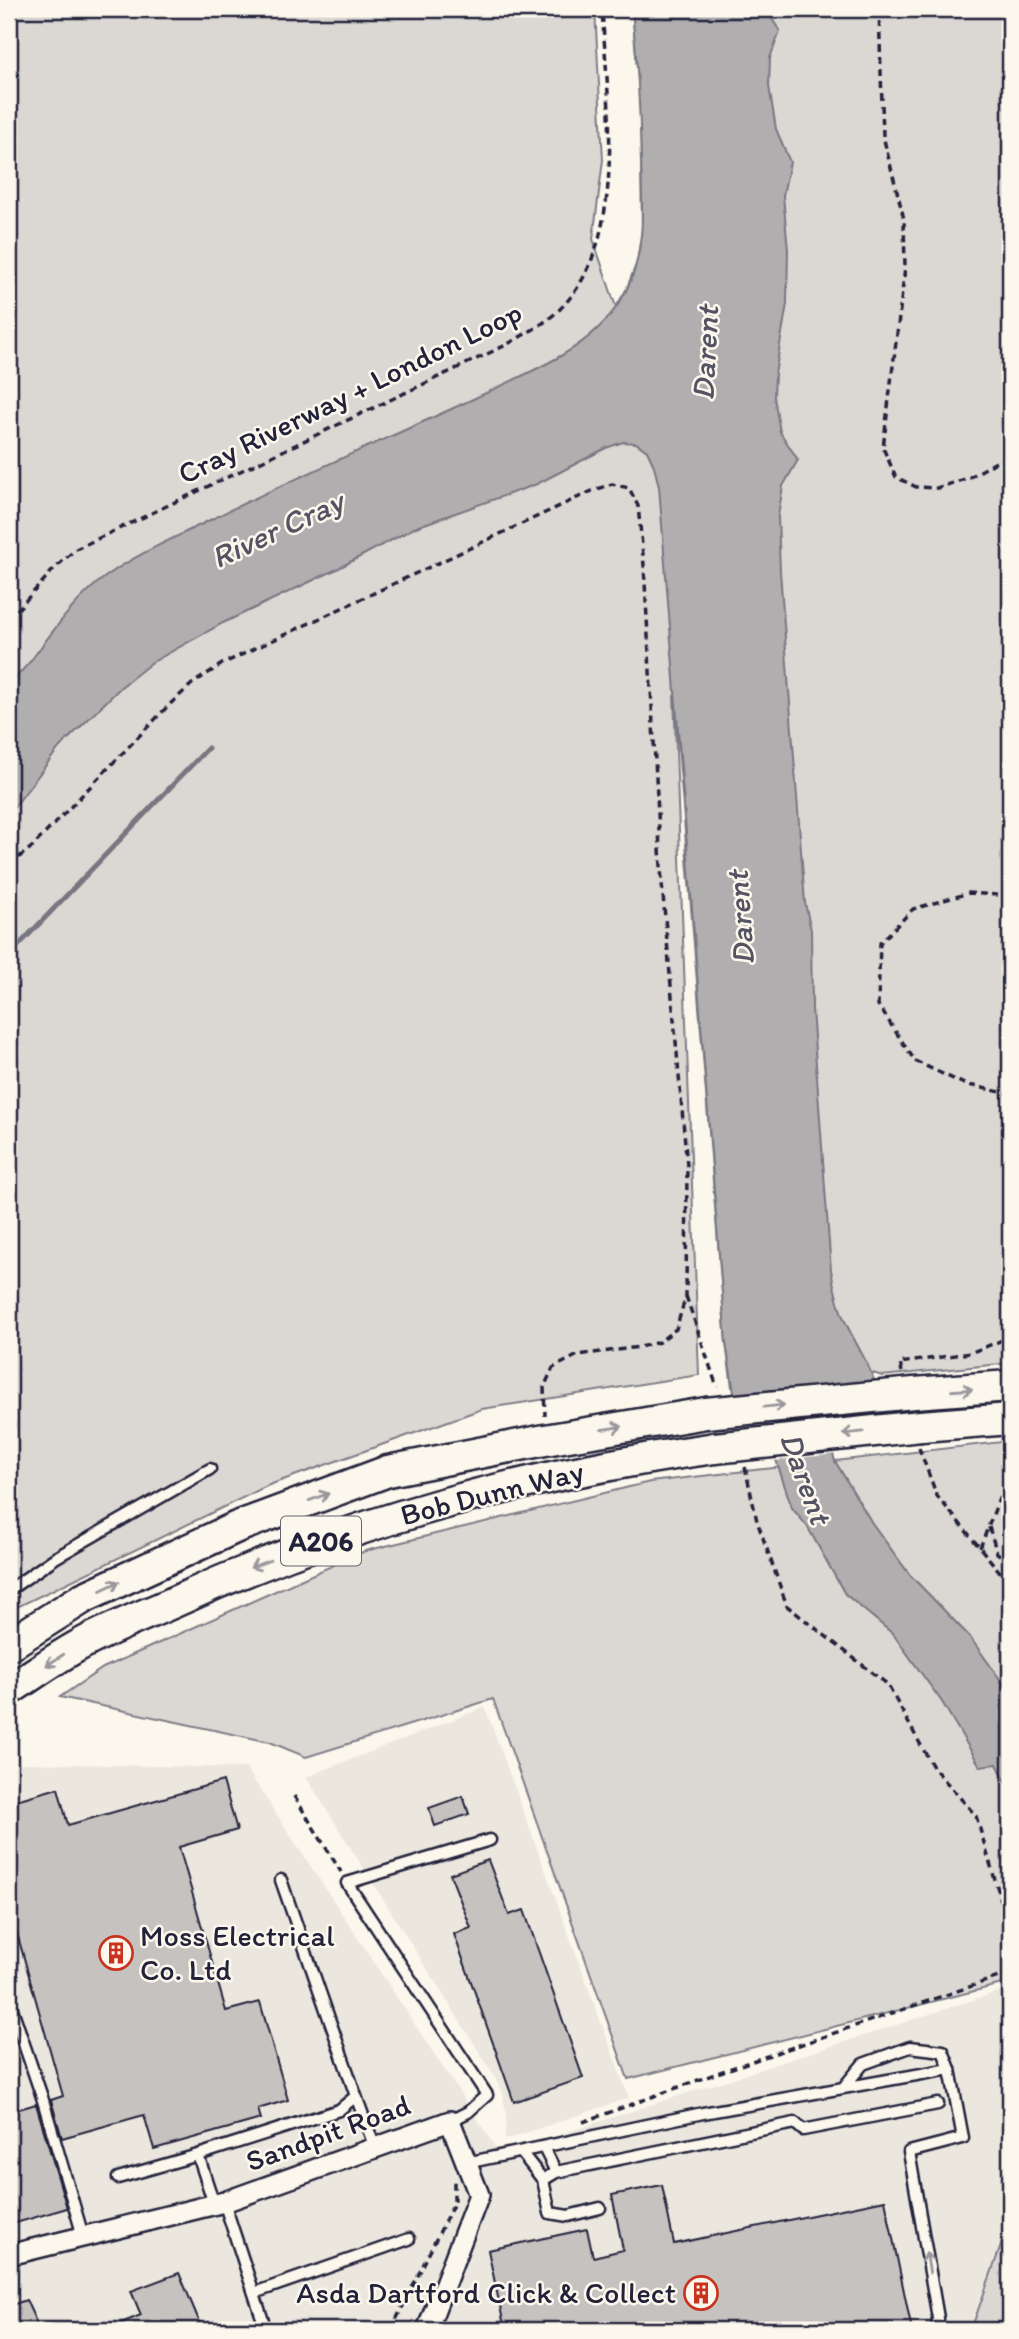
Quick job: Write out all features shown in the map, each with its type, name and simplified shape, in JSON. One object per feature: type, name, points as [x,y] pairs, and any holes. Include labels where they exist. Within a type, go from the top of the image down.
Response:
[{"type":"main road","name":"Bob Dunn Way","points":[[9,1645],[83,1598],[237,1527],[388,1471],[713,1404],[1010,1386]]},
{"type":"main road","name":"Bob Dunn Way","points":[[9,1690],[77,1646],[242,1572],[347,1532],[429,1506],[629,1461],[728,1453],[921,1426],[1010,1419]]},
{"type":"street","name":"Sandpit Road","points":[[9,2255],[219,2203],[450,2122],[479,2195],[429,2329]]},
{"type":"lane","points":[[9,1590],[55,1558],[210,1469]]},
{"type":"lane","points":[[450,2122],[468,2112],[487,2095],[347,1883],[491,1840]]},
{"type":"lane","points":[[281,1880],[374,2148]]},
{"type":"lane","points":[[10,2003],[42,2097],[83,2236]]},
{"type":"lane","points":[[843,2088],[863,2064],[910,2047],[943,2051],[950,2069],[963,2138],[909,2152],[938,2318],[937,2330]]},
{"type":"lane","points":[[466,2162],[703,2113],[950,2069]]},
{"type":"lane","points":[[118,2178],[339,2110],[356,2096]]},
{"type":"lane","points":[[543,2180],[556,2172],[795,2123],[803,2130],[937,2104]]},
{"type":"lane","points":[[544,2148],[556,2172]]},
{"type":"lane","points":[[521,2152],[543,2180],[550,2213],[568,2216],[600,2208]]},
{"type":"lane","points":[[198,2155],[254,2293],[266,2330]]},
{"type":"lane","points":[[254,2293],[409,2239]]},
{"type":"path","name":"Cray Riverway + London Loop","points":[[9,619],[76,549],[506,345],[560,309],[580,284],[591,260],[605,215],[610,137],[602,9]]},
{"type":"path","points":[[879,9],[883,136],[904,219],[905,268],[883,448],[896,477],[916,487],[937,488],[968,478],[1010,454]]},
{"type":"path","points":[[9,865],[32,847],[167,707],[192,684],[222,664],[592,491],[612,484],[629,488],[638,506],[644,565],[662,884],[687,1166],[686,1296],[713,1404]]},
{"type":"path","points":[[1010,897],[969,893],[913,909],[880,943],[878,1005],[915,1061],[964,1084],[1010,1094]]},
{"type":"path","points":[[545,1423],[544,1387],[553,1368],[578,1355],[659,1342],[676,1329],[686,1296]]},
{"type":"path","points":[[900,1363],[970,1353],[1010,1336]]},
{"type":"path","points":[[728,1453],[750,1483],[757,1521],[787,1606],[887,1684],[933,1767],[976,1816],[1010,1930]]},
{"type":"path","points":[[980,1548],[1002,1491],[1010,1489]]},
{"type":"path","points":[[937,1496],[1010,1584]]},
{"type":"path","points":[[989,1524],[997,1553],[1010,1562]]},
{"type":"path","points":[[294,1796],[347,1883]]},
{"type":"path","points":[[583,2122],[1010,1973]]},
{"type":"path","points":[[391,2330],[454,2203],[453,2184],[466,2162]]},
{"type":"shaded area","points":[[9,9],[595,9],[603,160],[593,239],[616,307],[637,262],[642,229],[640,100],[632,9],[1010,9],[1010,1363],[732,1387],[726,1343],[674,695],[699,1375],[482,1409],[269,1485],[9,1611]]},
{"type":"shaded area","points":[[1010,1441],[1010,1982],[628,2079],[493,1699],[306,1757],[270,1742],[60,1697],[103,1668],[365,1551],[650,1482]]},
{"type":"shaded area","points":[[485,1707],[629,2098],[505,2140],[503,2094],[492,2072],[306,1777]]},
{"type":"shaded area","points":[[21,1763],[246,1768],[500,2154],[1010,1988],[1010,2220],[971,2330],[9,2330],[9,1769]]},
{"type":"shaded area","points":[[1010,2220],[1010,2330],[971,2330]]},
{"type":"water","points":[[632,9],[765,9],[780,31],[770,58],[769,86],[776,129],[790,162],[783,195],[788,250],[787,304],[775,374],[774,397],[780,432],[798,460],[783,486],[778,516],[780,571],[805,903],[811,930],[812,1009],[831,1270],[842,1313],[876,1386],[816,1392],[835,1461],[872,1523],[910,1575],[969,1636],[1010,1693],[1010,1790],[997,1764],[980,1766],[942,1702],[893,1634],[845,1594],[807,1526],[792,1508],[755,1397],[735,1399],[726,1343],[659,487],[647,451],[636,443],[623,442],[537,484],[416,527],[335,570],[223,623],[151,663],[121,687],[59,748],[9,814],[7,726],[10,686],[66,615],[94,586],[140,555],[237,506],[547,364],[584,341],[614,310],[633,275],[642,227],[639,103]]},
{"type":"pier","points":[[877,1379],[879,1386],[820,1394],[837,1454],[773,1461],[753,1401],[731,1400],[730,1394]]},
{"type":"building","name":"Moss Electrical Co. Ltd","points":[[223,1781],[237,1830],[179,1847],[226,2011],[260,2002],[288,2100],[258,2109],[261,2119],[154,2149],[144,2115],[62,2138],[51,2100],[63,2096],[9,1905],[9,1802],[58,1788],[68,1825]]},
{"type":"building","points":[[463,1796],[469,1814],[435,1826],[429,1808]]},
{"type":"building","points":[[488,1860],[509,1915],[524,1910],[583,2078],[514,2102],[454,1934],[471,1928],[450,1874]]},
{"type":"building","points":[[36,2104],[67,2208],[9,2225],[9,2112]]},
{"type":"building","name":"Asda Dartford Click & Collect","points":[[662,2185],[674,2244],[885,2200],[912,2330],[505,2330],[488,2250],[587,2229],[593,2257],[623,2250],[612,2195]]},
{"type":"building","points":[[179,2273],[203,2330],[104,2330],[141,2315],[131,2291]]},
{"type":"building","points":[[26,2300],[38,2326],[27,2330],[9,2330],[9,2306]]},
{"type":"waterway","points":[[9,951],[17,947],[208,748]]},
{"type":"place","name":"Moss Electrical Co. Ltd","points":[[116,1953]]},
{"type":"place","name":"Asda Dartford Click & Collect","points":[[701,2293]]},
{"type":"water label","name":"Darent","points":[[705,353]]},
{"type":"water label","name":"River Cray","points":[[277,529]]},
{"type":"water label","name":"Darent","points":[[740,918]]},
{"type":"water label","name":"Darent","points":[[806,1478]]}]
